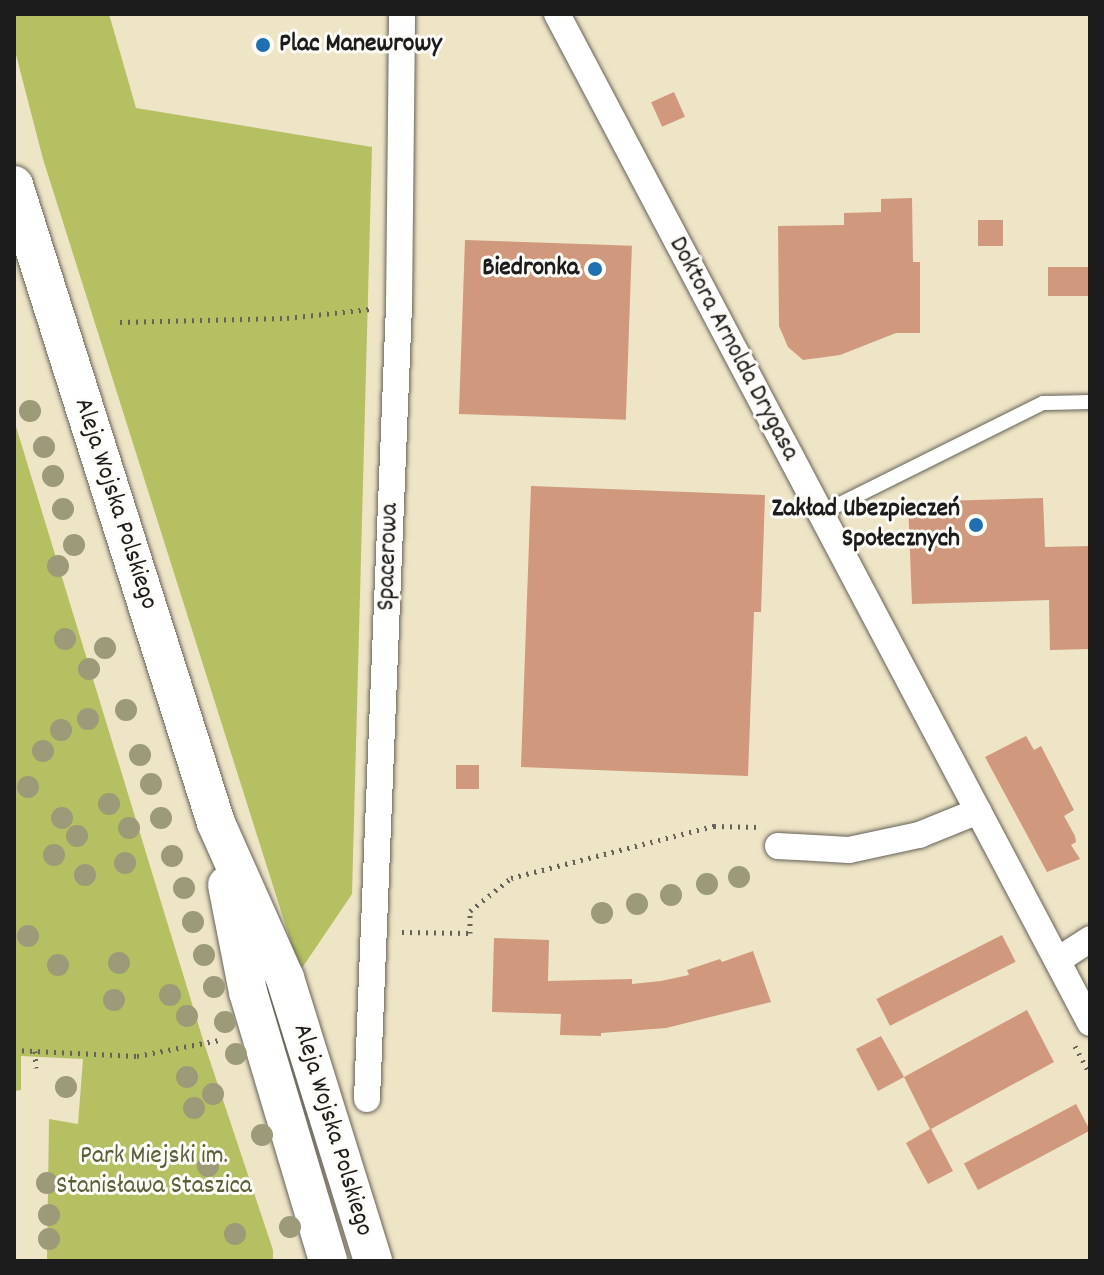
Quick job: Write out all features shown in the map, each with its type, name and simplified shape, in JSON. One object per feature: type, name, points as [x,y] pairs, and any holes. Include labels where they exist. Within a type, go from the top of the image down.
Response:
[{"type":"main road","name":"Aleja Wojska Polskiego","points":[[14,185],[216,823],[285,978],[373,1261]]},
{"type":"main road","name":"Aleja Wojska Polskiego","points":[[216,823],[248,992],[328,1261]]},
{"type":"street","name":"Spacerowa","points":[[367,1099],[399,306],[402,14]]},
{"type":"street","name":"Doktora Arnolda Drygasa","points":[[557,14],[1090,1023]]},
{"type":"street","points":[[773,837],[849,850],[919,835],[978,811]]},
{"type":"street","points":[[1058,960],[1090,939]]},
{"type":"lane","points":[[820,514],[1043,403],[1090,402]]},
{"type":"path","points":[[120,322],[287,318],[399,306]]},
{"type":"path","points":[[373,931],[470,933],[470,911],[511,878],[714,826],[773,837]]},
{"type":"path","points":[[14,1050],[137,1056],[219,1040]]},
{"type":"path","points":[[35,1051],[36,1068]]},
{"type":"green space","points":[[14,14],[109,14],[136,108],[372,147],[352,894],[300,971],[43,159],[14,47]]},
{"type":"green space","name":"Park Miejski im. Stanisława Staszica","points":[[14,420],[204,1043],[273,1250],[273,1261],[47,1261],[49,1119],[78,1124],[83,1059],[21,1056],[21,1090],[14,1091]]},
{"type":"building","points":[[674,92],[685,117],[662,127],[651,102]]},
{"type":"building","points":[[912,198],[913,262],[920,262],[920,333],[896,333],[840,355],[803,360],[788,347],[779,326],[778,226],[844,225],[844,213],[881,212],[881,199]]},
{"type":"building","points":[[978,220],[1003,220],[1003,246],[978,246]]},
{"type":"building","points":[[465,240],[632,246],[626,420],[459,414]]},
{"type":"building","points":[[1048,267],[1090,267],[1090,296],[1048,296]]},
{"type":"building","points":[[531,486],[765,495],[761,612],[754,612],[748,776],[521,767]]},
{"type":"building","name":"Zakład Ubezpieczeń Społecznych","points":[[1043,498],[1045,547],[1090,546],[1090,649],[1050,650],[1049,600],[912,604],[908,502]]},
{"type":"building","points":[[1026,736],[1034,750],[1041,746],[1074,810],[1064,816],[1075,836],[1076,842],[1071,845],[1080,859],[1047,872],[985,757]]},
{"type":"building","points":[[456,765],[479,765],[479,789],[456,789]]},
{"type":"building","points":[[1002,935],[1016,962],[890,1026],[876,999]]},
{"type":"building","points":[[494,938],[549,940],[548,981],[632,979],[632,984],[661,981],[689,975],[687,970],[753,951],[771,1002],[666,1028],[601,1033],[601,1036],[560,1035],[561,1014],[492,1012]]},
{"type":"building","points":[[1027,1010],[1054,1062],[931,1129],[953,1171],[928,1184],[906,1143],[930,1129],[904,1077]]},
{"type":"building","points":[[881,1036],[904,1077],[878,1091],[856,1049]]},
{"type":"building","points":[[1076,1104],[1090,1131],[978,1190],[964,1164]]},
{"type":"place","name":"Plac Manewrowy","points":[[263,45]]},
{"type":"place","name":"Biedronka","points":[[595,269]]},
{"type":"place","name":"Zakład Ubezpieczeń Społecznych","points":[[976,525]]}]
